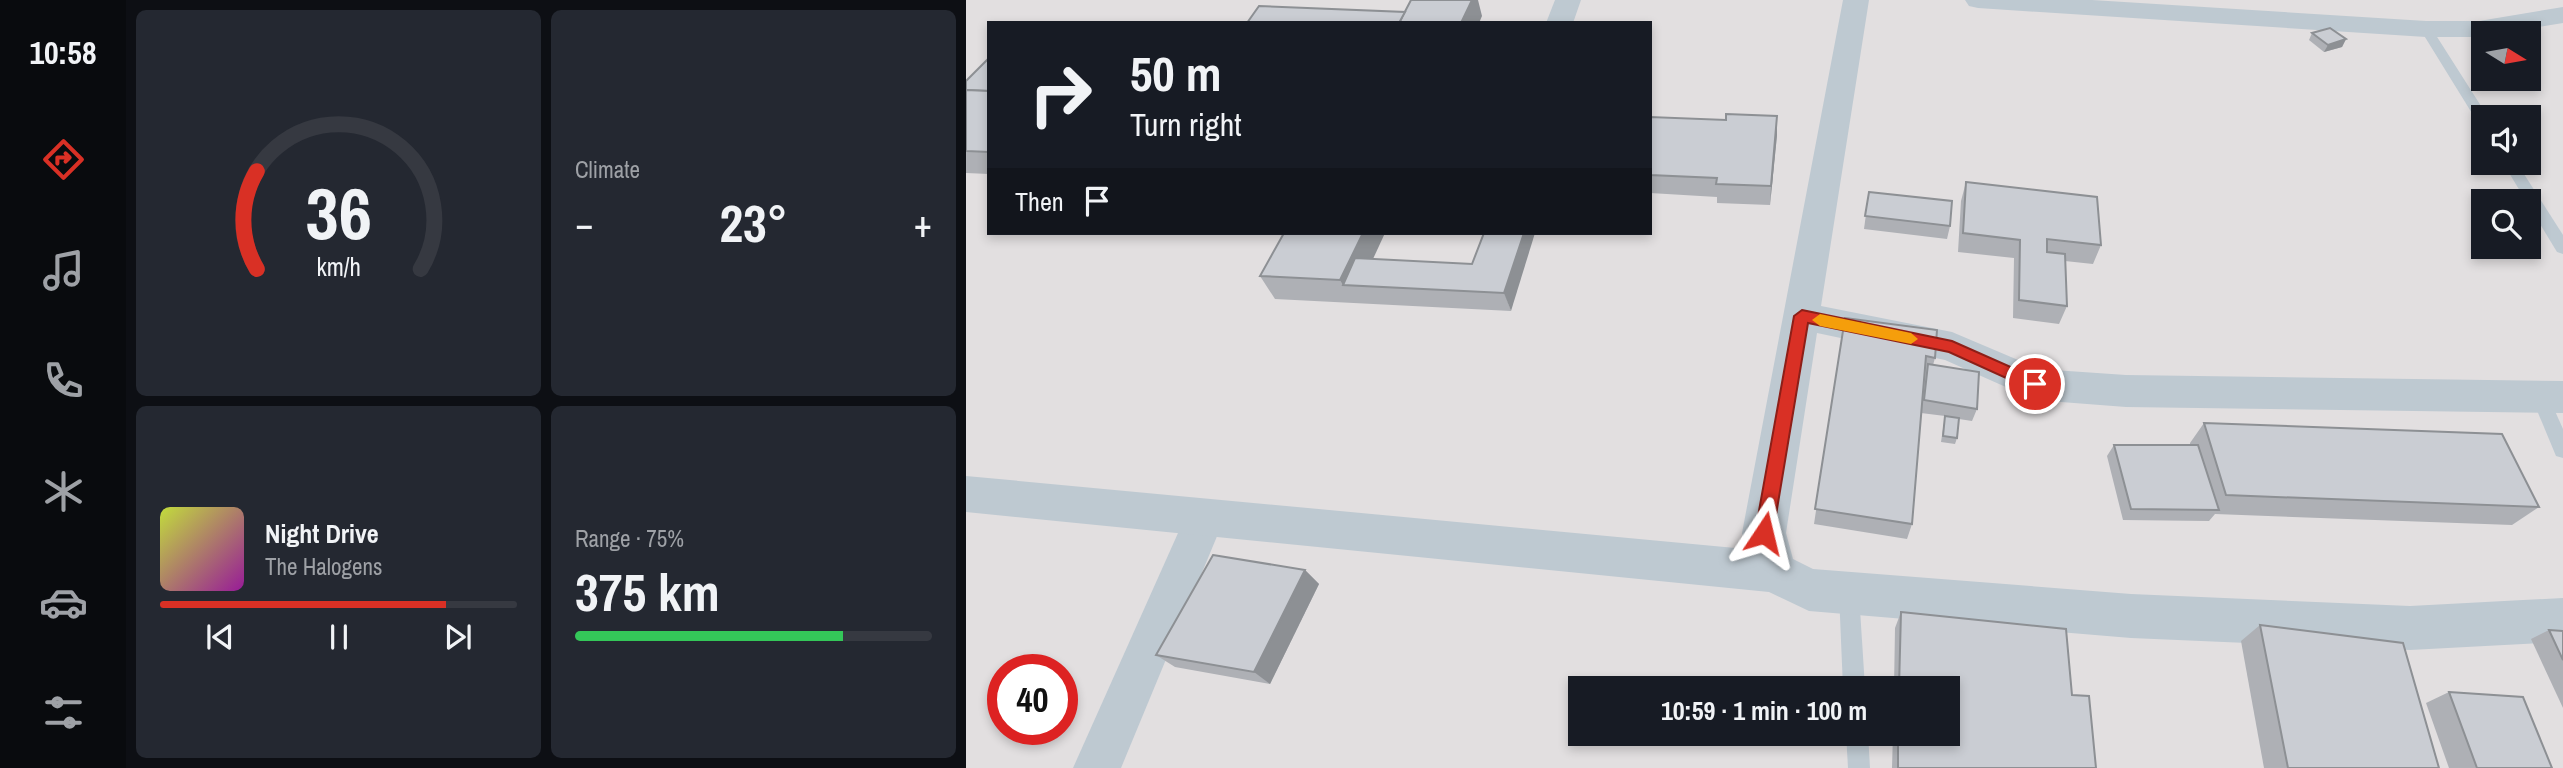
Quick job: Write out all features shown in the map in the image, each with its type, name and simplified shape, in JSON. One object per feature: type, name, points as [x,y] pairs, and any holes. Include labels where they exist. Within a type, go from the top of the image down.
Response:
[{"type":"street","points":[[1560,21],[1568,0]]},
{"type":"street","points":[[1774,572],[1764,533],[1856,0]]},
{"type":"street","points":[[1978,0],[2426,29],[2479,29],[2563,15]]},
{"type":"street","points":[[2410,0],[2426,29]]},
{"type":"street","points":[[1802,316],[1952,347],[2035,384],[2126,391],[2551,397]]},
{"type":"street","points":[[966,494],[1774,572],[1809,590],[2131,616],[2396,628],[2563,621]]},
{"type":"street","points":[[1097,768],[1205,517]]},
{"type":"lane","points":[[2426,29],[2474,105]]},
{"type":"lane","points":[[2517,175],[2563,248]]},
{"type":"lane","points":[[2551,397],[2563,450]]},
{"type":"lane","points":[[1849,593],[1853,676]]},
{"type":"lane","points":[[1858,746],[1859,768]]},
{"type":"shaded area","points":[[966,0],[2563,0],[2563,768],[966,768]]},
{"type":"building","points":[[1411,0],[1472,0],[1462,21],[1400,21]]},
{"type":"building","points":[[1259,6],[1405,12],[1400,21],[1248,21]]},
{"type":"building","points":[[2330,28],[2346,39],[2328,45],[2312,33]]},
{"type":"building","points":[[987,60],[987,91],[966,90],[966,81]]},
{"type":"building","points":[[966,90],[987,91],[987,152],[966,151]]},
{"type":"building","points":[[1726,114],[1777,116],[1771,186],[1716,184],[1717,178],[1652,175],[1652,117],[1726,120]]},
{"type":"building","points":[[1966,182],[2097,197],[2101,245],[2047,239],[2047,252],[2065,254],[2067,306],[2019,300],[2020,240],[1963,233]]},
{"type":"building","points":[[1869,192],[1952,201],[1950,226],[1865,216]]},
{"type":"building","points":[[1283,235],[1362,235],[1340,280],[1260,276]]},
{"type":"building","points":[[1483,235],[1523,235],[1504,293],[1343,285],[1355,258],[1472,264]]},
{"type":"building","points":[[1845,318],[1937,330],[1935,358],[1926,356],[1912,524],[1815,509]]},
{"type":"building","points":[[1928,364],[1979,372],[1977,409],[1924,400]]},
{"type":"building","points":[[1945,416],[1959,418],[1957,438],[1943,436]]},
{"type":"building","points":[[2204,423],[2502,434],[2539,507],[2226,495]]},
{"type":"building","points":[[2114,445],[2198,445],[2219,510],[2131,509]]},
{"type":"building","points":[[1213,555],[1305,570],[1254,672],[1156,655]]},
{"type":"building","points":[[1901,612],[2066,629],[2072,695],[2089,696],[2096,768],[1898,768],[1898,746],[1960,746],[1960,676],[1899,676]]},
{"type":"building","points":[[2260,625],[2403,643],[2439,768],[2288,768]]},
{"type":"building","points":[[2549,630],[2563,631],[2563,660]]},
{"type":"building","points":[[2449,692],[2523,697],[2552,768],[2477,768]]},
{"type":"slow traffic","points":[[1820,320],[1911,339]]},
{"type":"route","points":[[1764,533],[1802,316],[1952,347],[2035,384]]}]
